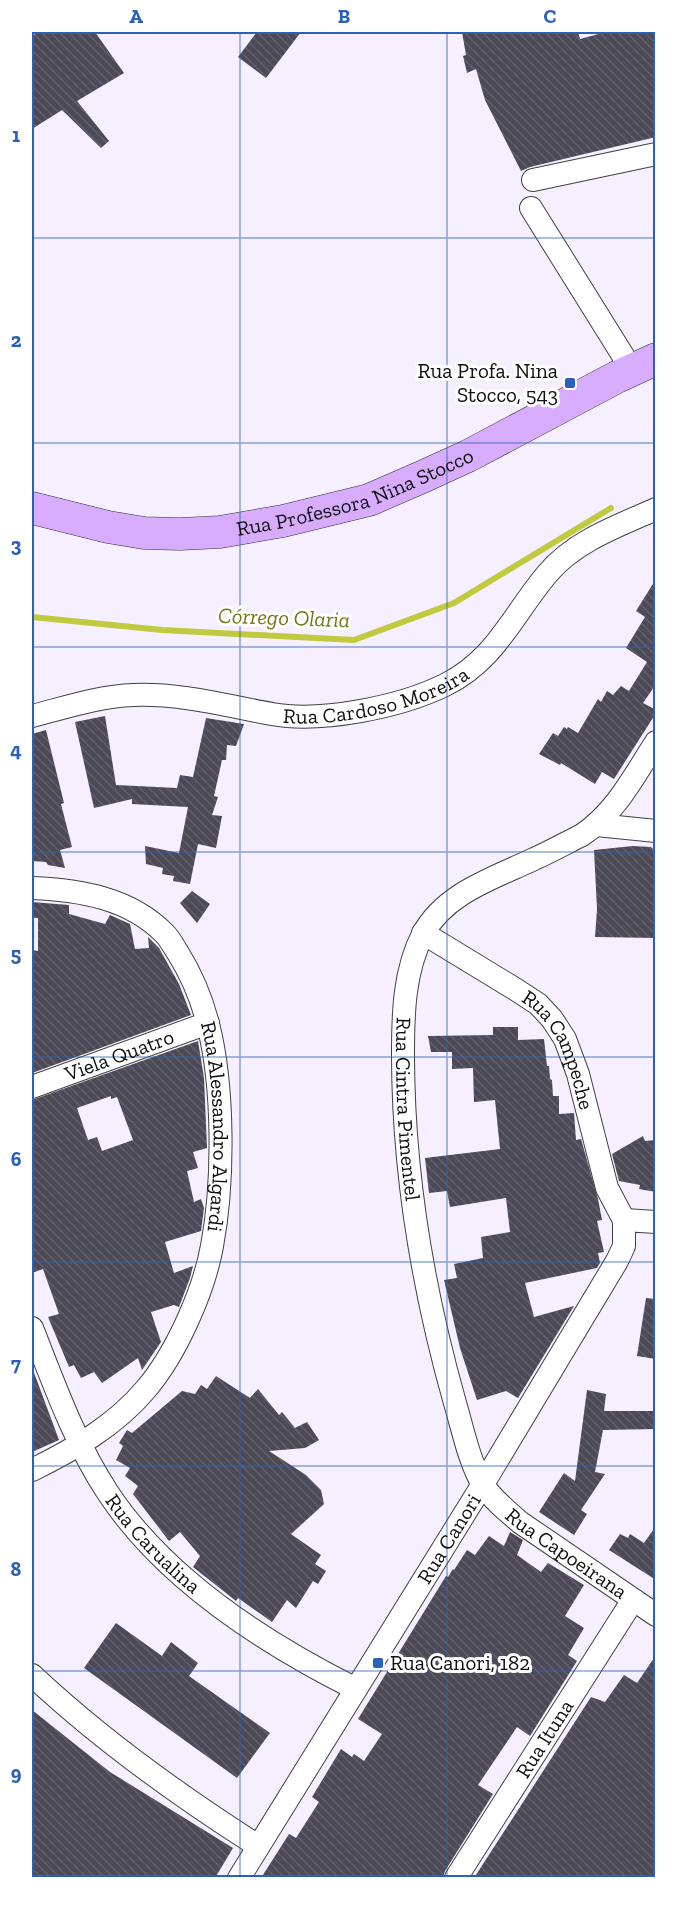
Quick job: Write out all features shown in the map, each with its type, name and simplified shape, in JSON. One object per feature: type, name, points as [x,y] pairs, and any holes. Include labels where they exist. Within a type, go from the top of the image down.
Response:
[{"type":"street","points":[[532,180],[656,154]]},
{"type":"street","points":[[531,208],[644,364]]},
{"type":"street","name":"Rua Professora Nina Stocco","points":[[32,508],[80,521],[144,533],[220,532],[283,521],[369,500],[468,456],[644,364]]},
{"type":"street","name":"Rua Cardoso Moreira","points":[[32,716],[96,700],[132,695],[203,701],[274,715],[301,717],[342,715],[408,698],[444,686],[468,671],[495,647],[549,573],[571,552],[597,535],[656,509]]},
{"type":"street","name":"Rua Cintra Pimentel","points":[[483,1484],[465,1438],[446,1370],[426,1279],[406,1139],[403,1082],[408,977],[423,933],[436,915],[458,896],[582,835],[597,825],[612,809],[656,742]]},
{"type":"street","points":[[597,825],[656,831]]},
{"type":"street","name":"Rua Alessandro Algardi","points":[[32,888],[59,889],[102,896],[138,912],[166,935],[188,970],[208,1023],[216,1067],[220,1129],[219,1188],[212,1247],[198,1296],[177,1343],[146,1389],[121,1414],[80,1445],[32,1470]]},
{"type":"street","name":"Rua Campeche","points":[[423,933],[530,999],[552,1019],[565,1039],[578,1074],[604,1181],[624,1220]]},
{"type":"street","name":"Viela Quatro","points":[[32,1088],[208,1023]]},
{"type":"street","points":[[624,1220],[656,1222]]},
{"type":"street","name":"Rua Canori","points":[[238,1878],[483,1484],[617,1261],[624,1246],[624,1220]]},
{"type":"street","name":"Rua Carualina","points":[[32,1329],[80,1445],[109,1495],[151,1544],[177,1570],[263,1638],[357,1689]]},
{"type":"street","name":"Rua Capoeirana","points":[[483,1484],[502,1507],[521,1523],[656,1615]]},
{"type":"street","name":"Rua Ituna","points":[[456,1878],[633,1600]]},
{"type":"street","points":[[32,1676],[138,1765],[258,1846]]},
{"type":"building","points":[[39,32],[95,32],[124,73],[77,101],[109,141],[101,148],[62,110],[32,129],[32,36]]},
{"type":"building","points":[[257,32],[301,32],[266,78],[238,57]]},
{"type":"building","points":[[462,32],[578,32],[580,39],[606,32],[656,32],[656,137],[521,171],[485,100],[476,69],[467,73],[463,56],[466,55]]},
{"type":"building","points":[[656,579],[656,684],[643,703],[656,710],[656,713],[614,779],[602,772],[595,784],[561,763],[560,765],[539,754],[553,733],[558,736],[564,727],[578,733],[598,699],[601,702],[607,691],[613,695],[621,686],[629,691],[647,662],[626,648],[645,617],[636,611]]},
{"type":"building","points":[[105,716],[116,785],[177,788],[180,775],[193,777],[206,718],[244,724],[236,746],[227,745],[226,760],[222,760],[214,796],[218,797],[212,815],[222,816],[216,848],[198,844],[190,884],[173,881],[174,876],[162,874],[163,868],[146,864],[145,846],[179,853],[188,807],[132,804],[132,799],[94,808],[75,722]]},
{"type":"building","points":[[46,730],[72,847],[60,850],[65,868],[48,865],[46,862],[32,861],[32,734]]},
{"type":"building","points":[[633,846],[651,847],[653,857],[656,857],[656,938],[595,937],[597,909],[594,850]]},
{"type":"building","points":[[192,891],[210,904],[197,923],[180,903]]},
{"type":"building","points":[[32,902],[69,905],[69,914],[105,924],[110,915],[130,924],[135,949],[149,948],[148,937],[159,948],[179,984],[191,1015],[32,1073],[32,950],[38,951],[38,918],[32,918]]},
{"type":"building","points":[[493,1027],[518,1027],[518,1040],[544,1039],[553,1096],[559,1096],[559,1114],[574,1113],[576,1140],[581,1139],[598,1199],[602,1220],[597,1221],[604,1252],[598,1253],[600,1263],[597,1268],[525,1283],[534,1317],[574,1306],[518,1398],[506,1391],[477,1400],[460,1348],[444,1280],[457,1278],[454,1264],[483,1258],[481,1237],[510,1232],[506,1198],[450,1207],[447,1191],[429,1193],[425,1158],[500,1149],[495,1100],[474,1102],[473,1068],[452,1069],[452,1052],[431,1052],[428,1036],[493,1035]]},
{"type":"building","points":[[198,1041],[204,1078],[207,1148],[193,1152],[198,1168],[187,1171],[194,1202],[201,1199],[204,1208],[201,1231],[165,1242],[174,1273],[193,1266],[179,1307],[174,1305],[151,1312],[161,1342],[142,1370],[138,1358],[102,1383],[94,1372],[81,1378],[74,1365],[69,1367],[48,1317],[59,1314],[43,1269],[32,1273],[32,1100]],"holes":[[[111,1096],[111,1099],[117,1097],[133,1140],[102,1151],[97,1137],[88,1140],[77,1108]]]},
{"type":"building","points":[[643,1136],[645,1141],[656,1140],[656,1192],[639,1189],[640,1185],[619,1181],[612,1154]]},
{"type":"building","points":[[646,1298],[656,1299],[656,1359],[637,1356]]},
{"type":"building","points":[[32,1370],[59,1440],[32,1452]]},
{"type":"building","points":[[216,1376],[250,1398],[258,1389],[279,1415],[282,1412],[295,1428],[307,1422],[319,1440],[305,1448],[269,1451],[306,1475],[321,1490],[324,1504],[291,1534],[321,1555],[315,1564],[326,1571],[318,1584],[313,1581],[296,1608],[287,1600],[272,1622],[238,1598],[236,1601],[193,1567],[200,1556],[180,1532],[169,1541],[133,1494],[138,1486],[125,1476],[130,1468],[116,1460],[123,1446],[119,1443],[127,1430],[132,1433],[182,1391],[195,1394],[201,1385],[207,1389]]},
{"type":"building","points":[[587,1390],[606,1394],[604,1411],[656,1411],[656,1429],[603,1430],[595,1472],[605,1474],[581,1510],[587,1514],[574,1535],[539,1512],[564,1473],[575,1481]]},
{"type":"building","points":[[656,1526],[656,1580],[609,1550],[620,1534],[628,1538],[630,1534],[644,1543]]},
{"type":"building","points":[[510,1532],[523,1540],[517,1555],[541,1572],[548,1563],[584,1585],[565,1616],[584,1628],[568,1655],[577,1661],[530,1736],[517,1727],[478,1785],[493,1794],[445,1871],[443,1878],[261,1878],[289,1834],[296,1838],[319,1802],[312,1797],[341,1749],[352,1757],[354,1754],[364,1761],[382,1734],[358,1719],[446,1576],[448,1577],[454,1570],[467,1550],[475,1555],[489,1536],[504,1546]]},
{"type":"building","points":[[116,1623],[162,1656],[171,1642],[198,1663],[189,1676],[270,1733],[237,1778],[84,1668]]},
{"type":"building","points":[[656,1655],[656,1878],[474,1878],[591,1697],[605,1702],[624,1675],[637,1683]]},
{"type":"building","points":[[32,1710],[110,1772],[233,1848],[215,1878],[32,1878]]},
{"type":"waterway","name":"Córrego Olaria","points":[[32,617],[162,630],[354,640],[454,603],[611,508]]},
{"type":"place","name":"Rua Profa. Nina Stocco, 543","points":[[570,383]]},
{"type":"place","name":"Rua Canori, 182","points":[[378,1663]]}]
